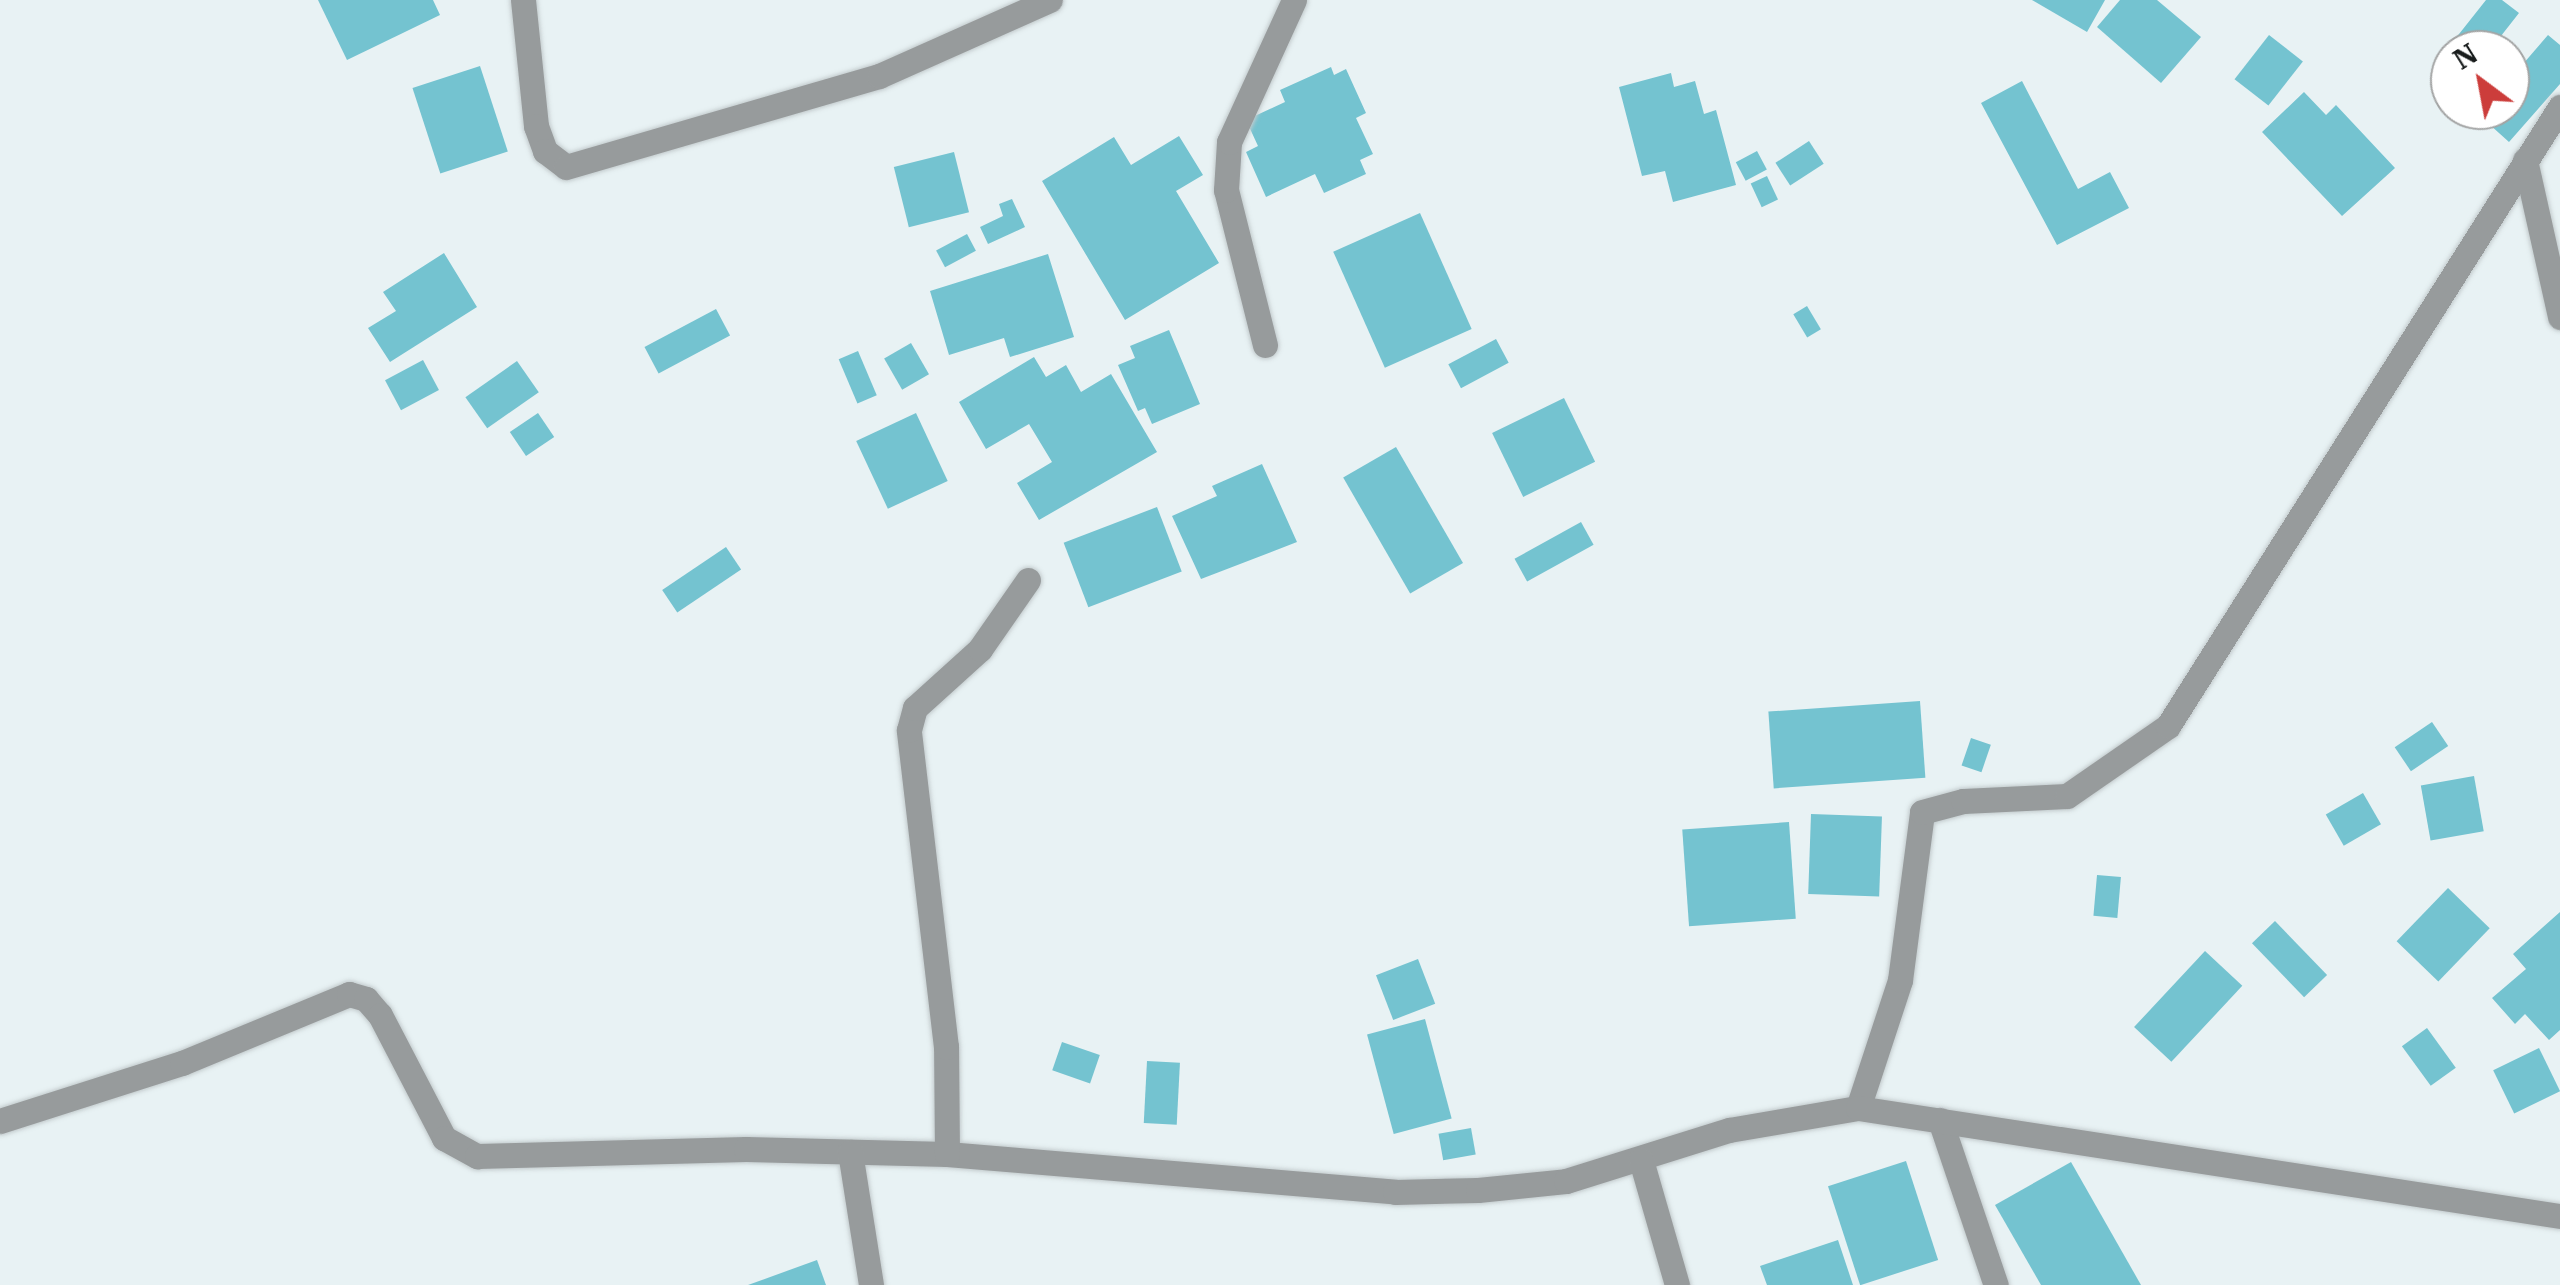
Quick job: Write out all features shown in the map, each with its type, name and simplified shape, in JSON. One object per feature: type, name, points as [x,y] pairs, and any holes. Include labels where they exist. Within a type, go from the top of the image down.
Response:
[{"type":"street","points":[[523,0],[536,126],[545,151],[566,167],[879,76],[1050,0]]},
{"type":"street","points":[[1265,345],[1226,190],[1229,142],[1294,0]]},
{"type":"street","points":[[1858,1108],[1900,980],[1922,812],[1963,801],[2066,796],[2168,726],[2560,107]]},
{"type":"street","points":[[2526,160],[2560,318]]},
{"type":"street","points":[[947,1154],[946,1047],[910,730],[916,708],[980,649],[1028,580]]},
{"type":"street","points":[[0,1121],[182,1063],[350,994],[366,999],[380,1015],[444,1138],[477,1156],[947,1154],[1395,1192],[1566,1180],[1729,1130],[1858,1108],[2560,1216]]},
{"type":"street","points":[[1940,1120],[1996,1285]]},
{"type":"street","points":[[850,1152],[870,1285]]},
{"type":"street","points":[[1641,1160],[1677,1285]]},
{"type":"building","points":[[318,0],[433,0],[440,15],[347,60]]},
{"type":"building","points":[[2032,0],[2105,0],[2087,32]]},
{"type":"building","points":[[2120,0],[2157,0],[2201,37],[2161,83],[2097,27]]},
{"type":"building","points":[[2486,0],[2502,0],[2519,13],[2506,30],[2462,30]]},
{"type":"building","points":[[2269,35],[2303,61],[2268,106],[2235,79]]},
{"type":"building","points":[[2548,35],[2560,45],[2560,84],[2530,118],[2530,56]]},
{"type":"building","points":[[480,66],[508,152],[440,174],[412,88]]},
{"type":"building","points":[[1331,67],[1334,75],[1346,69],[1366,113],[1356,118],[1373,154],[1360,160],[1366,174],[1324,193],[1315,174],[1266,197],[1246,152],[1258,146],[1246,120],[1285,102],[1280,90]]},
{"type":"building","points":[[1671,73],[1674,87],[1695,81],[1704,114],[1716,110],[1736,185],[1673,202],[1665,171],[1642,176],[1619,87]]},
{"type":"building","points":[[2022,81],[2078,189],[2110,172],[2129,208],[2057,245],[1981,103]]},
{"type":"building","points":[[2304,92],[2326,115],[2336,105],[2395,168],[2342,216],[2262,132]]},
{"type":"building","points":[[2496,130],[2520,130],[2509,142]]},
{"type":"building","points":[[1179,136],[1203,175],[1176,191],[1219,263],[1125,320],[1042,181],[1114,137],[1131,165]]},
{"type":"building","points":[[1809,141],[1824,164],[1790,185],[1775,163]]},
{"type":"building","points":[[1757,151],[1767,170],[1746,181],[1736,162]]},
{"type":"building","points":[[954,152],[969,212],[909,227],[894,167]]},
{"type":"building","points":[[1767,176],[1778,200],[1762,207],[1751,184]]},
{"type":"building","points":[[1012,199],[1025,227],[988,244],[980,227],[1003,216],[999,204]]},
{"type":"building","points":[[1420,213],[1472,329],[1385,368],[1333,252]]},
{"type":"building","points":[[967,234],[976,251],[945,267],[936,250]]},
{"type":"building","points":[[444,253],[477,307],[390,362],[368,328],[396,311],[383,292]]},
{"type":"building","points":[[1048,254],[1074,337],[1010,357],[1004,338],[949,355],[930,291]]},
{"type":"building","points":[[1807,306],[1821,329],[1807,337],[1793,314]]},
{"type":"building","points":[[716,309],[730,335],[659,374],[644,347]]},
{"type":"building","points":[[1169,330],[1200,404],[1152,424],[1145,408],[1138,411],[1118,365],[1135,358],[1130,346]]},
{"type":"building","points":[[1496,339],[1509,363],[1461,388],[1448,364]]},
{"type":"building","points":[[911,343],[929,374],[902,390],[884,358]]},
{"type":"building","points":[[858,351],[877,395],[857,403],[839,359]]},
{"type":"building","points":[[1034,357],[1046,377],[1066,365],[1081,392],[1111,374],[1157,452],[1039,520],[1017,483],[1052,462],[1029,424],[986,449],[959,402]]},
{"type":"building","points":[[423,360],[439,390],[401,410],[385,380]]},
{"type":"building","points":[[517,361],[539,392],[487,428],[465,397]]},
{"type":"building","points":[[1564,398],[1595,462],[1523,497],[1492,433]]},
{"type":"building","points":[[538,413],[554,437],[526,456],[510,432]]},
{"type":"building","points":[[916,413],[948,481],[888,509],[856,441]]},
{"type":"building","points":[[1396,447],[1463,563],[1410,594],[1343,478]]},
{"type":"building","points":[[1262,464],[1297,542],[1201,579],[1172,516],[1217,496],[1212,486]]},
{"type":"building","points":[[1157,507],[1182,571],[1088,607],[1064,543]]},
{"type":"building","points":[[1581,522],[1594,545],[1527,582],[1515,559]]},
{"type":"building","points":[[726,547],[741,569],[677,612],[662,590]]},
{"type":"building","points":[[1920,701],[1925,778],[1774,788],[1768,712]]},
{"type":"building","points":[[2432,722],[2448,746],[2411,771],[2395,747]]},
{"type":"building","points":[[1971,738],[1991,745],[1981,772],[1962,765]]},
{"type":"building","points":[[2474,776],[2484,831],[2431,841],[2421,785]]},
{"type":"building","points":[[2363,793],[2381,824],[2344,846],[2326,814]]},
{"type":"building","points":[[1811,814],[1882,816],[1879,896],[1808,894]]},
{"type":"building","points":[[1789,822],[1796,919],[1689,926],[1682,829]]},
{"type":"building","points":[[2097,875],[2121,877],[2117,918],[2093,916]]},
{"type":"building","points":[[2448,888],[2490,928],[2438,982],[2397,941]]},
{"type":"building","points":[[2560,912],[2560,1030],[2549,1040],[2525,1014],[2515,1024],[2492,998],[2526,969],[2513,954]]},
{"type":"building","points":[[2275,921],[2327,975],[2304,997],[2252,943]]},
{"type":"building","points":[[2205,951],[2242,986],[2171,1062],[2134,1027]]},
{"type":"building","points":[[1418,959],[1435,1004],[1393,1020],[1376,975]]},
{"type":"building","points":[[1425,1019],[1452,1118],[1394,1134],[1367,1035]]},
{"type":"building","points":[[2427,1028],[2456,1068],[2431,1086],[2402,1046]]},
{"type":"building","points":[[1062,1042],[1100,1055],[1090,1083],[1052,1070]]},
{"type":"building","points":[[2539,1048],[2560,1091],[2514,1113],[2493,1070]]},
{"type":"building","points":[[1147,1061],[1180,1063],[1177,1125],[1144,1123]]},
{"type":"building","points":[[1471,1128],[1476,1155],[1443,1160],[1439,1134]]},
{"type":"building","points":[[1906,1161],[1938,1260],[1860,1285],[1828,1186]]},
{"type":"building","points":[[2071,1162],[2141,1285],[2041,1285],[1995,1205]]},
{"type":"building","points":[[1838,1240],[1853,1285],[1767,1285],[1760,1266]]},
{"type":"building","points":[[817,1260],[826,1285],[748,1285]]}]
